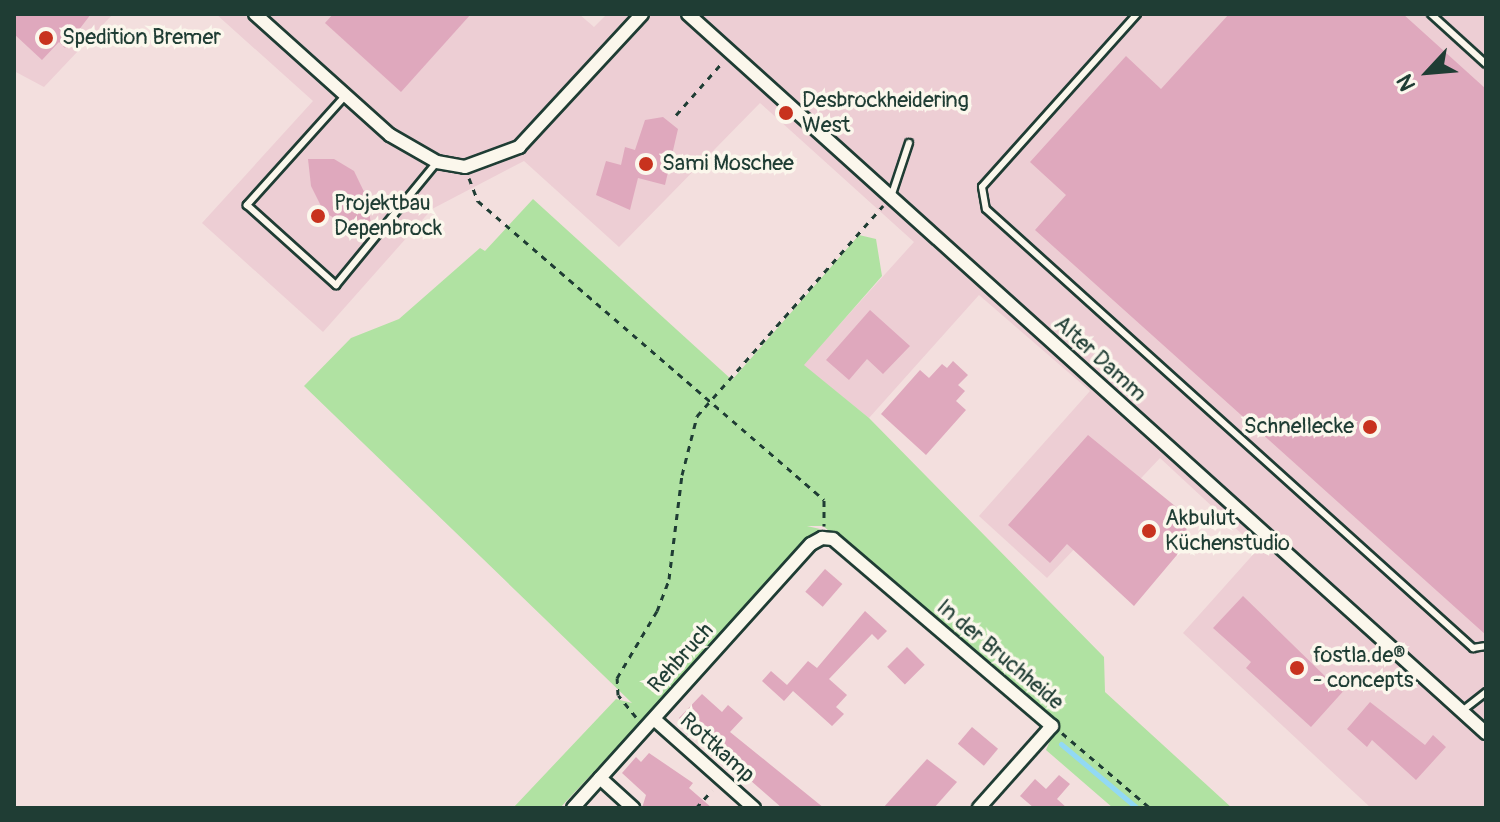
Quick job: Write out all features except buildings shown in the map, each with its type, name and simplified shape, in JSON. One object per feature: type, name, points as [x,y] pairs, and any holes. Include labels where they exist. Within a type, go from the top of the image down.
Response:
[{"type":"street","points":[[255,14],[390,135],[437,162],[465,167],[519,147],[642,14]]},
{"type":"street","name":"Alter Damm","points":[[688,14],[1486,733]]},
{"type":"street","name":"Rehbruch","points":[[573,808],[811,544],[822,538]]},
{"type":"street","name":"In der Bruchheide","points":[[822,538],[833,539],[1052,726]]},
{"type":"street","name":"Rottkamp","points":[[650,723],[754,808]]},
{"type":"street","points":[[979,808],[1052,726]]},
{"type":"street","points":[[600,778],[633,808]]},
{"type":"lane","points":[[1137,14],[982,187],[986,209],[1473,648],[1486,646]]},
{"type":"lane","points":[[1431,14],[1486,64]]},
{"type":"lane","points":[[345,96],[247,205],[336,285],[437,162]]},
{"type":"lane","points":[[891,197],[910,152],[909,143]]},
{"type":"lane","points":[[1462,711],[1486,692]]},
{"type":"path","points":[[676,115],[730,53]]},
{"type":"path","points":[[465,167],[478,201],[824,500],[822,538]]},
{"type":"path","points":[[650,723],[618,695],[617,678],[657,611],[669,579],[682,475],[697,416],[708,399],[891,197]]},
{"type":"path","name":"In der Bruchheide","points":[[1052,726],[1150,808]]},
{"type":"path","points":[[696,808],[721,779]]},
{"type":"shaded area","points":[[14,14],[113,14],[44,87],[14,71]]},
{"type":"shaded area","points":[[216,14],[579,14],[594,27],[607,14],[1486,14],[1486,808],[1371,808],[1183,633],[1258,549],[1160,458],[1047,578],[979,516],[1090,391],[979,295],[869,418],[803,365],[914,242],[760,103],[619,247],[524,161],[432,209],[323,332],[202,223],[313,101]]},
{"type":"green space","points":[[533,199],[732,380],[859,235],[876,239],[882,276],[804,365],[869,418],[1104,657],[1105,692],[1232,808],[1113,808],[1046,750],[1058,722],[823,526],[807,526],[820,529],[560,808],[513,808],[616,699],[632,703],[304,386],[351,338],[399,319],[480,248],[485,251]]},
{"type":"waterway","points":[[1061,744],[1137,808]]},
{"type":"place","name":"Spedition Bremer","points":[[46,38]]},
{"type":"place","name":"Desbrockheidering West","points":[[786,113]]},
{"type":"place","name":"Sami Moschee","points":[[646,164]]},
{"type":"place","name":"Projektbau Depenbrock","points":[[318,216]]},
{"type":"place","name":"Schnellecke","points":[[1370,427]]},
{"type":"place","name":"Akbulut Küchenstudio","points":[[1149,531]]},
{"type":"place","name":"fostla.de® - concepts","points":[[1297,668]]}]
